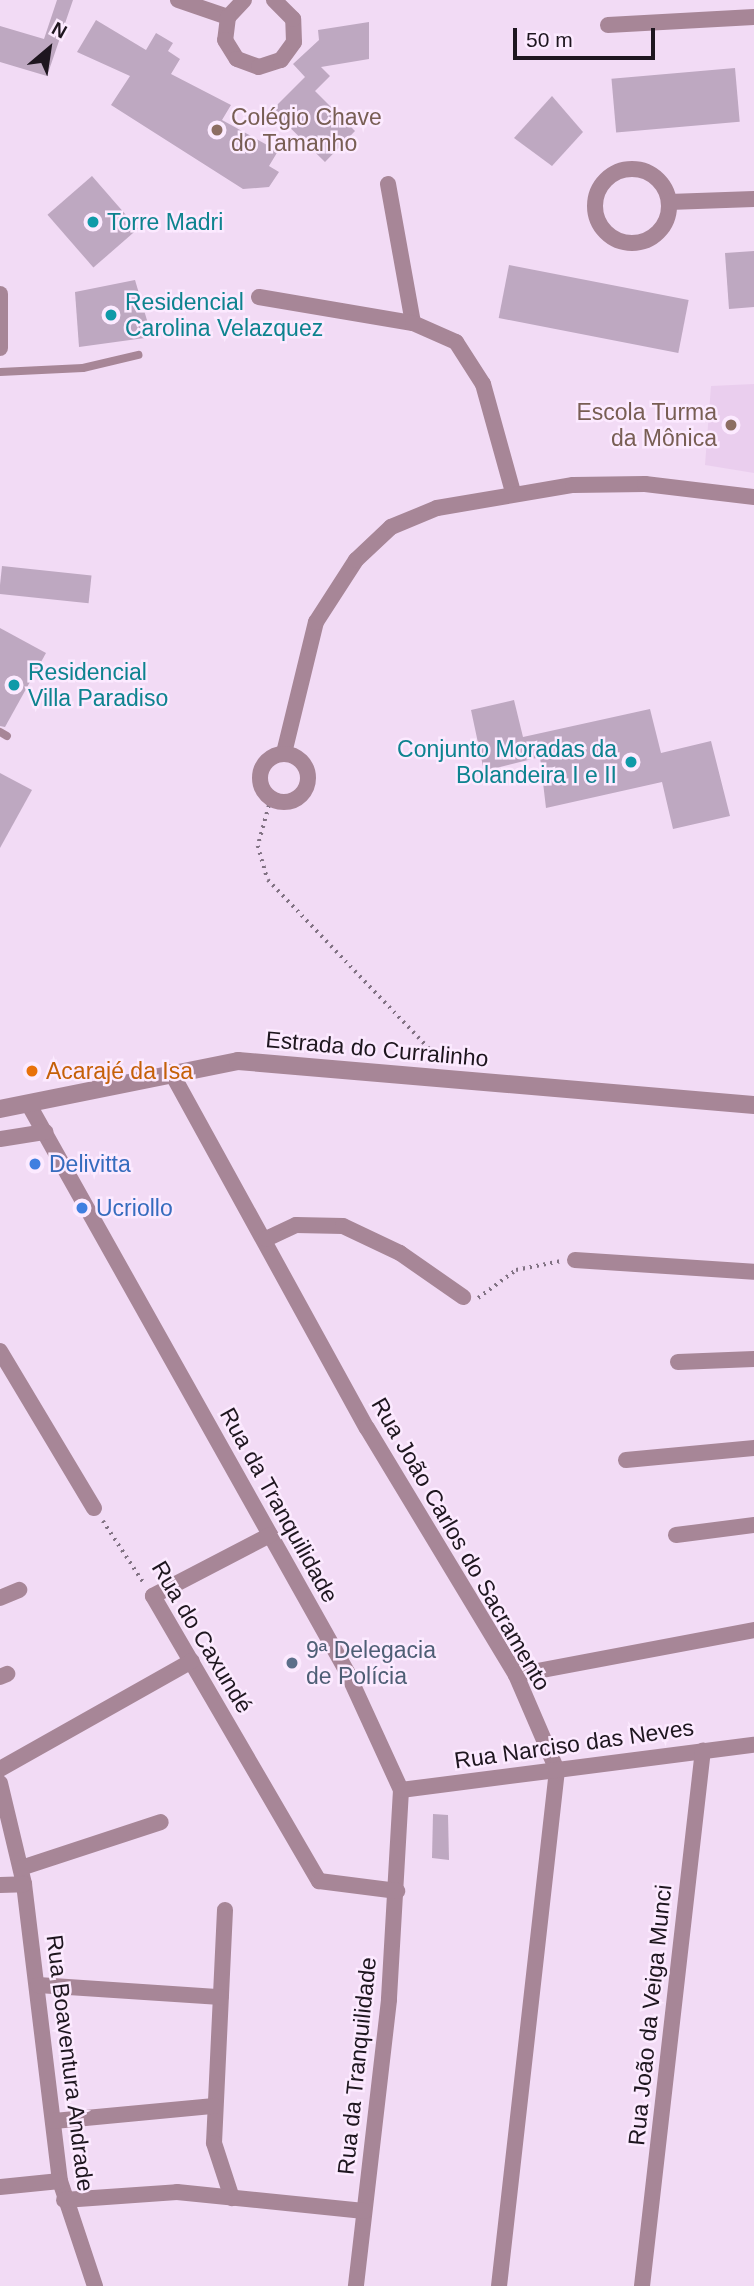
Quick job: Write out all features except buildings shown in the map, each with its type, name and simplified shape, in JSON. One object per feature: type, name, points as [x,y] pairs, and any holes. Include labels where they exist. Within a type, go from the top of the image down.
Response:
[{"type":"street","points":[[178,0],[228,17]]},
{"type":"street","points":[[244,0],[228,17],[225,40],[237,59],[270,65],[289,52],[295,30],[286,9],[274,0]]},
{"type":"street","points":[[608,24],[754,17]]},
{"type":"street","points":[[629,169],[651,175],[669,202],[657,234],[635,243],[612,237],[595,207],[609,178],[629,169]]},
{"type":"street","points":[[388,184],[413,323]]},
{"type":"street","points":[[669,202],[754,199]]},
{"type":"street","points":[[0,293],[0,348]]},
{"type":"street","points":[[260,297],[413,323],[456,342],[472,361],[513,492]]},
{"type":"street","points":[[284,753],[306,645],[356,560],[411,518],[513,492],[607,483],[754,498]]},
{"type":"street","points":[[284,753],[304,765],[306,788],[287,802],[271,799],[261,786],[260,771],[269,758],[284,753]]},
{"type":"street","name":"Estrada do Curralinho","points":[[0,1109],[29,1105],[171,1072],[238,1061],[459,1082],[754,1105]]},
{"type":"street","name":"Rua João Carlos do Sacramento","points":[[171,1072],[266,1239],[367,1427],[516,1675],[557,1770],[499,2286]]},
{"type":"street","name":"Rua da Tranquilidade","points":[[29,1105],[347,1672],[401,1790],[397,1891],[356,2286]]},
{"type":"street","points":[[0,1139],[45,1132]]},
{"type":"street","points":[[266,1239],[296,1225],[343,1226],[400,1253],[463,1297]]},
{"type":"street","points":[[575,1260],[754,1272]]},
{"type":"street","points":[[0,1352],[94,1508]]},
{"type":"street","points":[[678,1362],[754,1359]]},
{"type":"street","points":[[625,1460],[754,1448]]},
{"type":"street","points":[[676,1535],[754,1525]]},
{"type":"street","points":[[153,1596],[270,1535]]},
{"type":"street","points":[[0,1598],[19,1590]]},
{"type":"street","name":"Rua do Caxundé","points":[[153,1596],[319,1881],[397,1891]]},
{"type":"street","points":[[516,1675],[754,1630]]},
{"type":"street","points":[[0,1769],[192,1661]]},
{"type":"street","name":"Rua Narciso das Neves","points":[[401,1790],[754,1745]]},
{"type":"street","name":"Rua João da Veiga Munci","points":[[642,2286],[703,1750]]},
{"type":"street","name":"Rua Boaventura Andrade","points":[[0,1783],[22,1876],[64,2200],[95,2286]]},
{"type":"street","points":[[0,1885],[161,1822]]},
{"type":"street","points":[[225,1910],[214,2106],[216,2160],[232,2198]]},
{"type":"street","points":[[38,1985],[221,1997]]},
{"type":"street","points":[[54,2120],[214,2106]]},
{"type":"street","points":[[0,2187],[61,2181]]},
{"type":"street","points":[[64,2200],[142,2191],[364,2211]]},
{"type":"lane","points":[[0,372],[72,370],[138,355]]},
{"type":"path","points":[[271,799],[258,846],[268,880],[459,1082]]},
{"type":"path","points":[[463,1297],[480,1298],[534,1263],[575,1260]]},
{"type":"path","name":"Rua do Caxundé","points":[[94,1508],[153,1596]]},
{"type":"shaded area","name":"Escola Turma da Mônica","points":[[754,384],[754,473],[705,465],[711,386]]},
{"type":"place","name":"Colégio Chave do Tamanho","points":[[217,130]]},
{"type":"place","name":"Torre Madri","points":[[93,222]]},
{"type":"place","name":"Residencial Carolina Velazquez","points":[[111,315]]},
{"type":"place","name":"Escola Turma da Mônica","points":[[731,425]]},
{"type":"place","name":"Residencial Villa Paradiso","points":[[14,685]]},
{"type":"place","name":"Conjunto Moradas da Bolandeira I e II","points":[[631,762]]},
{"type":"place","name":"Acarajé da Isa","points":[[32,1071]]},
{"type":"place","name":"Delivitta","points":[[35,1164]]},
{"type":"place","name":"Ucriollo","points":[[82,1208]]},
{"type":"place","name":"9ª Delegacia de Polícia","points":[[292,1663]]}]
